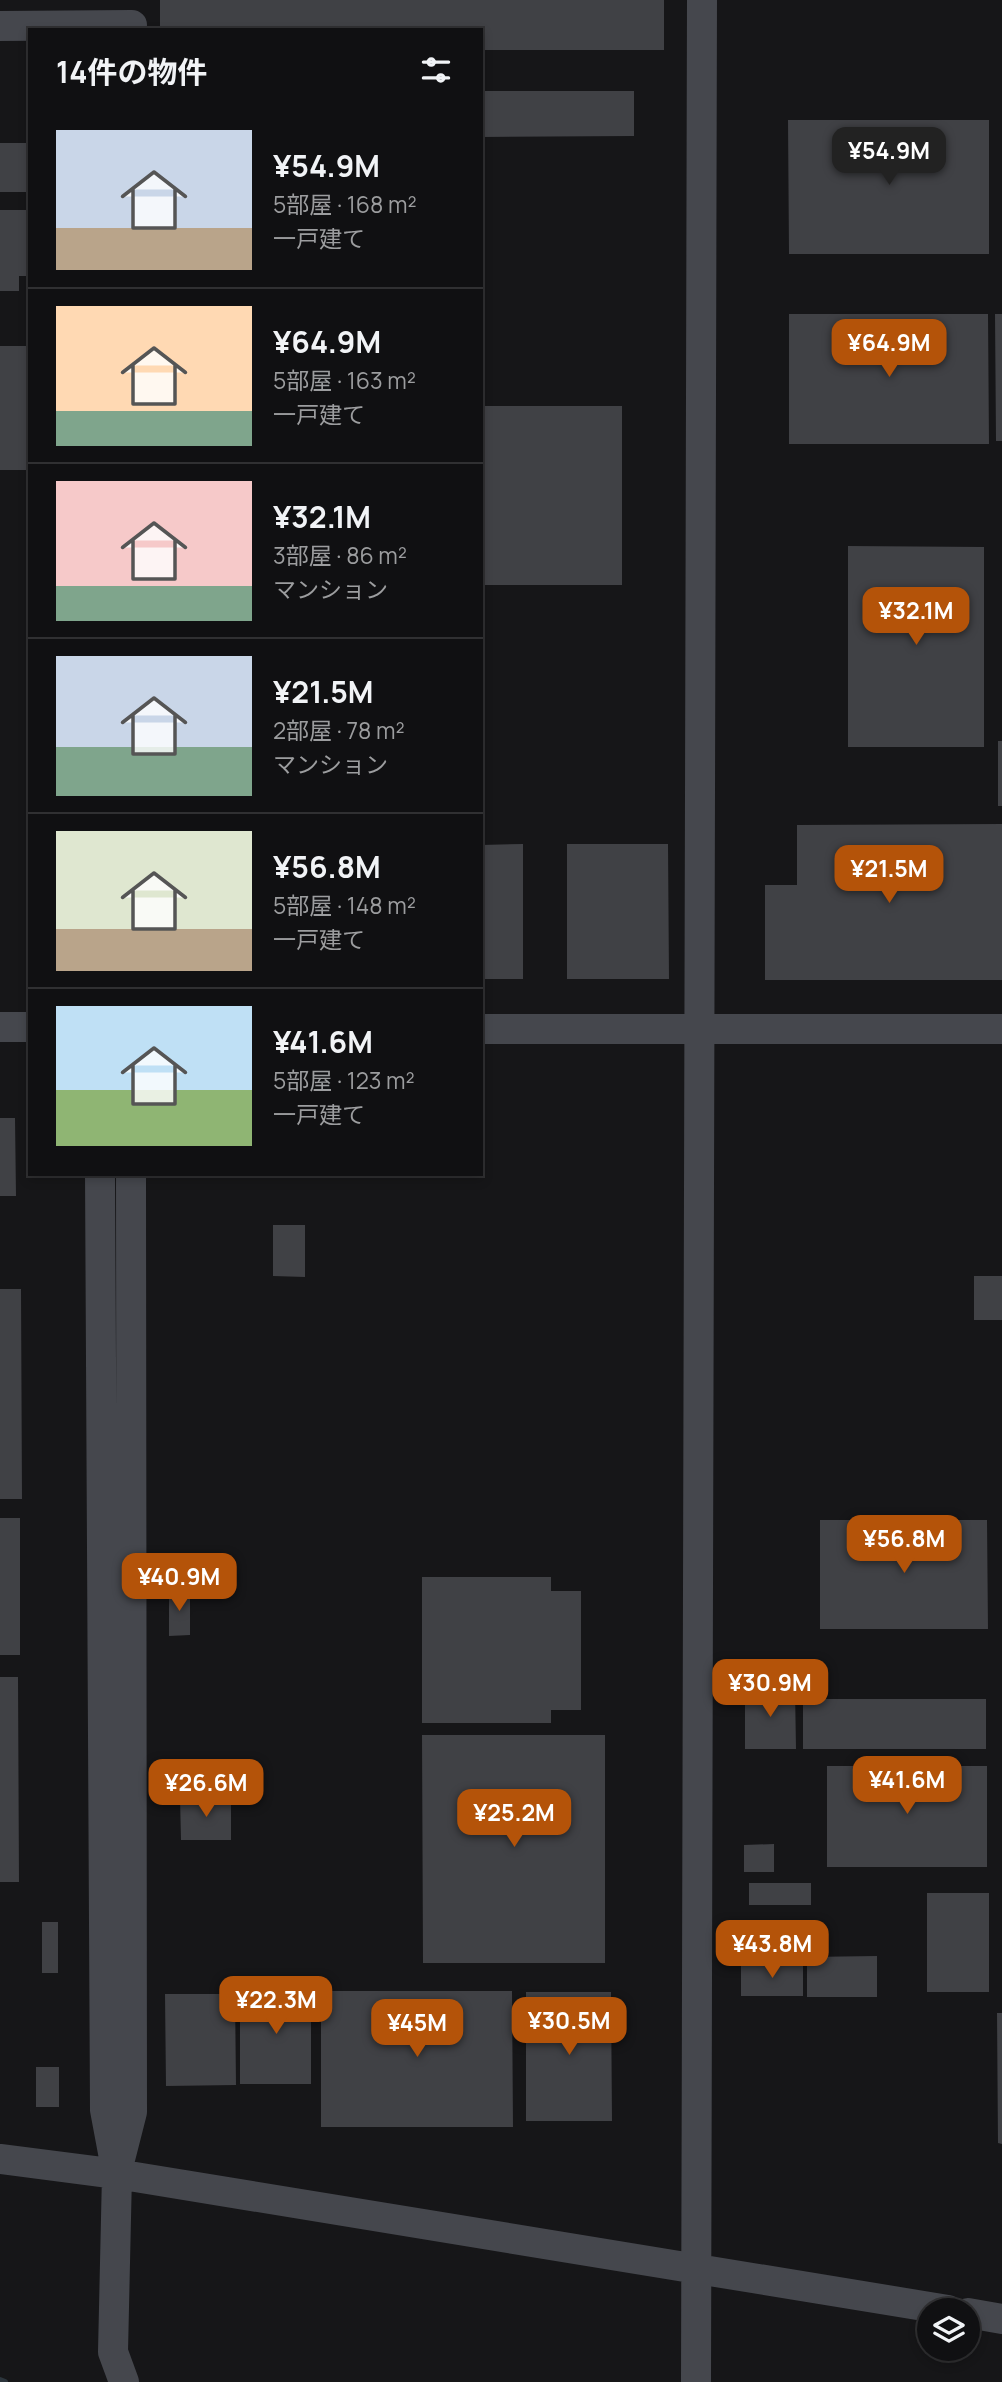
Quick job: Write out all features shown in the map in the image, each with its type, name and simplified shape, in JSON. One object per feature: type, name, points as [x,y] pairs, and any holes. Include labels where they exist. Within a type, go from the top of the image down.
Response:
[{"type":"street","points":[[696,2382],[702,0]]},
{"type":"street","points":[[0,26],[118,18]]},
{"type":"street","points":[[0,1027],[28,1027]]},
{"type":"street","points":[[483,1029],[1002,1029]]},
{"type":"street","points":[[100,1176],[105,2110],[117,2174],[113,2352],[124,2382]]},
{"type":"street","points":[[117,2174],[132,2112],[131,1176]]},
{"type":"street","points":[[0,2159],[117,2174],[917,2305]]},
{"type":"street","points":[[980,2315],[1002,2319]]},
{"type":"building","points":[[160,0],[664,0],[664,50],[483,50],[483,28],[160,28]]},
{"type":"building","points":[[483,91],[634,91],[634,136],[483,137]]},
{"type":"building","points":[[788,120],[989,120],[989,254],[789,254]]},
{"type":"building","points":[[0,143],[28,143],[28,192],[0,192]]},
{"type":"building","points":[[0,210],[28,210],[28,276],[19,276],[19,291],[0,291]]},
{"type":"building","points":[[789,314],[988,314],[989,444],[789,444]]},
{"type":"building","points":[[995,314],[1002,314],[1002,441],[996,441]]},
{"type":"building","points":[[0,346],[28,346],[28,470],[0,470]]},
{"type":"building","points":[[483,406],[622,406],[622,585],[483,585]]},
{"type":"building","points":[[848,546],[984,547],[984,747],[848,747]]},
{"type":"building","points":[[998,741],[1002,741],[1002,806],[998,806]]},
{"type":"building","points":[[1002,824],[1002,980],[765,980],[765,885],[797,885],[797,825]]},
{"type":"building","points":[[523,844],[523,979],[483,979],[483,845]]},
{"type":"building","points":[[567,844],[668,844],[669,979],[567,979]]},
{"type":"building","points":[[0,1118],[15,1118],[16,1196],[0,1196]]},
{"type":"building","points":[[273,1225],[305,1225],[305,1277],[273,1276]]},
{"type":"building","points":[[974,1276],[1002,1276],[1002,1320],[974,1320]]},
{"type":"building","points":[[0,1289],[21,1289],[22,1499],[0,1499]]},
{"type":"building","points":[[0,1518],[20,1518],[20,1655],[0,1655]]},
{"type":"building","points":[[820,1520],[987,1520],[988,1629],[820,1629]]},
{"type":"building","points":[[422,1577],[551,1577],[551,1591],[581,1591],[581,1710],[551,1710],[551,1723],[422,1723]]},
{"type":"building","points":[[169,1590],[190,1590],[190,1635],[169,1636]]},
{"type":"building","points":[[0,1677],[18,1677],[19,1882],[0,1882]]},
{"type":"building","points":[[745,1689],[795,1689],[796,1749],[745,1749]]},
{"type":"building","points":[[803,1699],[986,1699],[986,1749],[803,1749]]},
{"type":"building","points":[[422,1735],[605,1735],[605,1963],[423,1963]]},
{"type":"building","points":[[827,1766],[987,1766],[987,1867],[827,1867]]},
{"type":"building","points":[[180,1797],[231,1798],[231,1840],[181,1840]]},
{"type":"building","points":[[774,1844],[774,1872],[744,1872],[744,1845]]},
{"type":"building","points":[[749,1883],[811,1883],[811,1905],[749,1905]]},
{"type":"building","points":[[927,1893],[989,1893],[989,1992],[927,1992]]},
{"type":"building","points":[[42,1922],[58,1922],[58,1973],[42,1973]]},
{"type":"building","points":[[877,1956],[877,1997],[807,1997],[807,1957]]},
{"type":"building","points":[[741,1963],[803,1963],[803,1996],[741,1996]]},
{"type":"building","points":[[240,1989],[311,1989],[311,2084],[240,2084]]},
{"type":"building","points":[[321,1991],[512,1991],[513,2127],[321,2127]]},
{"type":"building","points":[[526,1992],[611,1992],[612,2121],[526,2121]]},
{"type":"building","points":[[165,1994],[235,1994],[236,2085],[166,2086]]},
{"type":"building","points":[[997,2013],[1002,2013],[1002,2144],[998,2143]]},
{"type":"building","points":[[36,2067],[59,2067],[59,2107],[36,2107]]},
{"type":"waterway","points":[[0,2380],[5,2382]]}]
